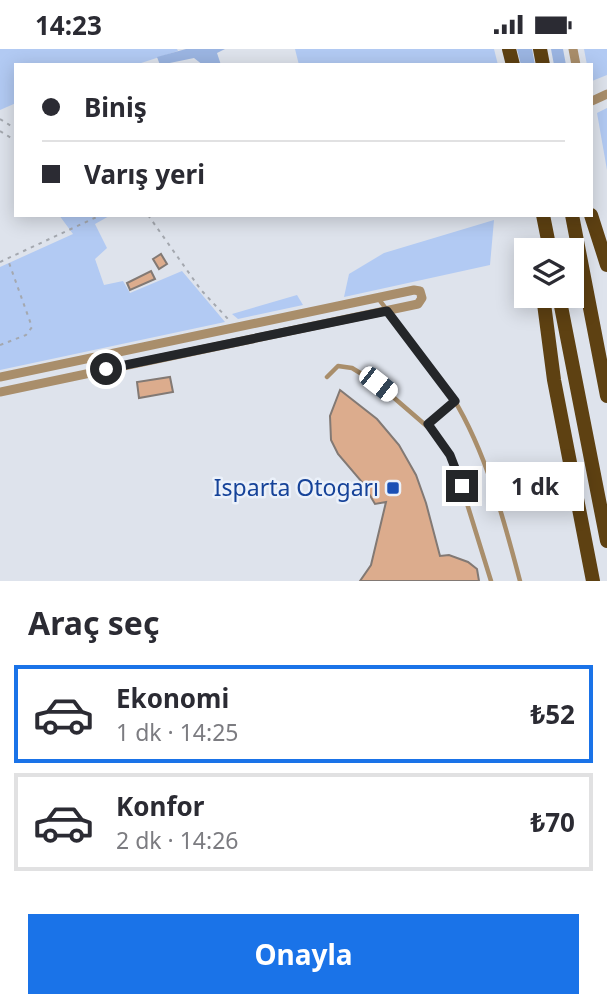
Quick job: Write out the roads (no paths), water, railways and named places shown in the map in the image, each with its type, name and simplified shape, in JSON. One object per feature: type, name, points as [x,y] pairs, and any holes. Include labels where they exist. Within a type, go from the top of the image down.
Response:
[{"type":"highway","points":[[540,238],[541,217]]},
{"type":"highway","points":[[542,217],[547,238]]},
{"type":"highway","points":[[572,217],[607,396]]},
{"type":"highway","points":[[592,217],[607,265]]},
{"type":"highway","points":[[545,308],[554,380],[593,581]]},
{"type":"highway","points":[[561,308],[607,541]]},
{"type":"street","points":[[0,377],[378,297],[420,291],[421,303],[0,392]]},
{"type":"lane","points":[[378,297],[455,401],[491,486],[520,581]]},
{"type":"lane","points":[[327,377],[338,366],[358,371],[428,424],[456,468],[491,581]]},
{"type":"lane","points":[[428,424],[455,401]]},
{"type":"place","name":"Isparta Otogarı","points":[[393,488]]}]
